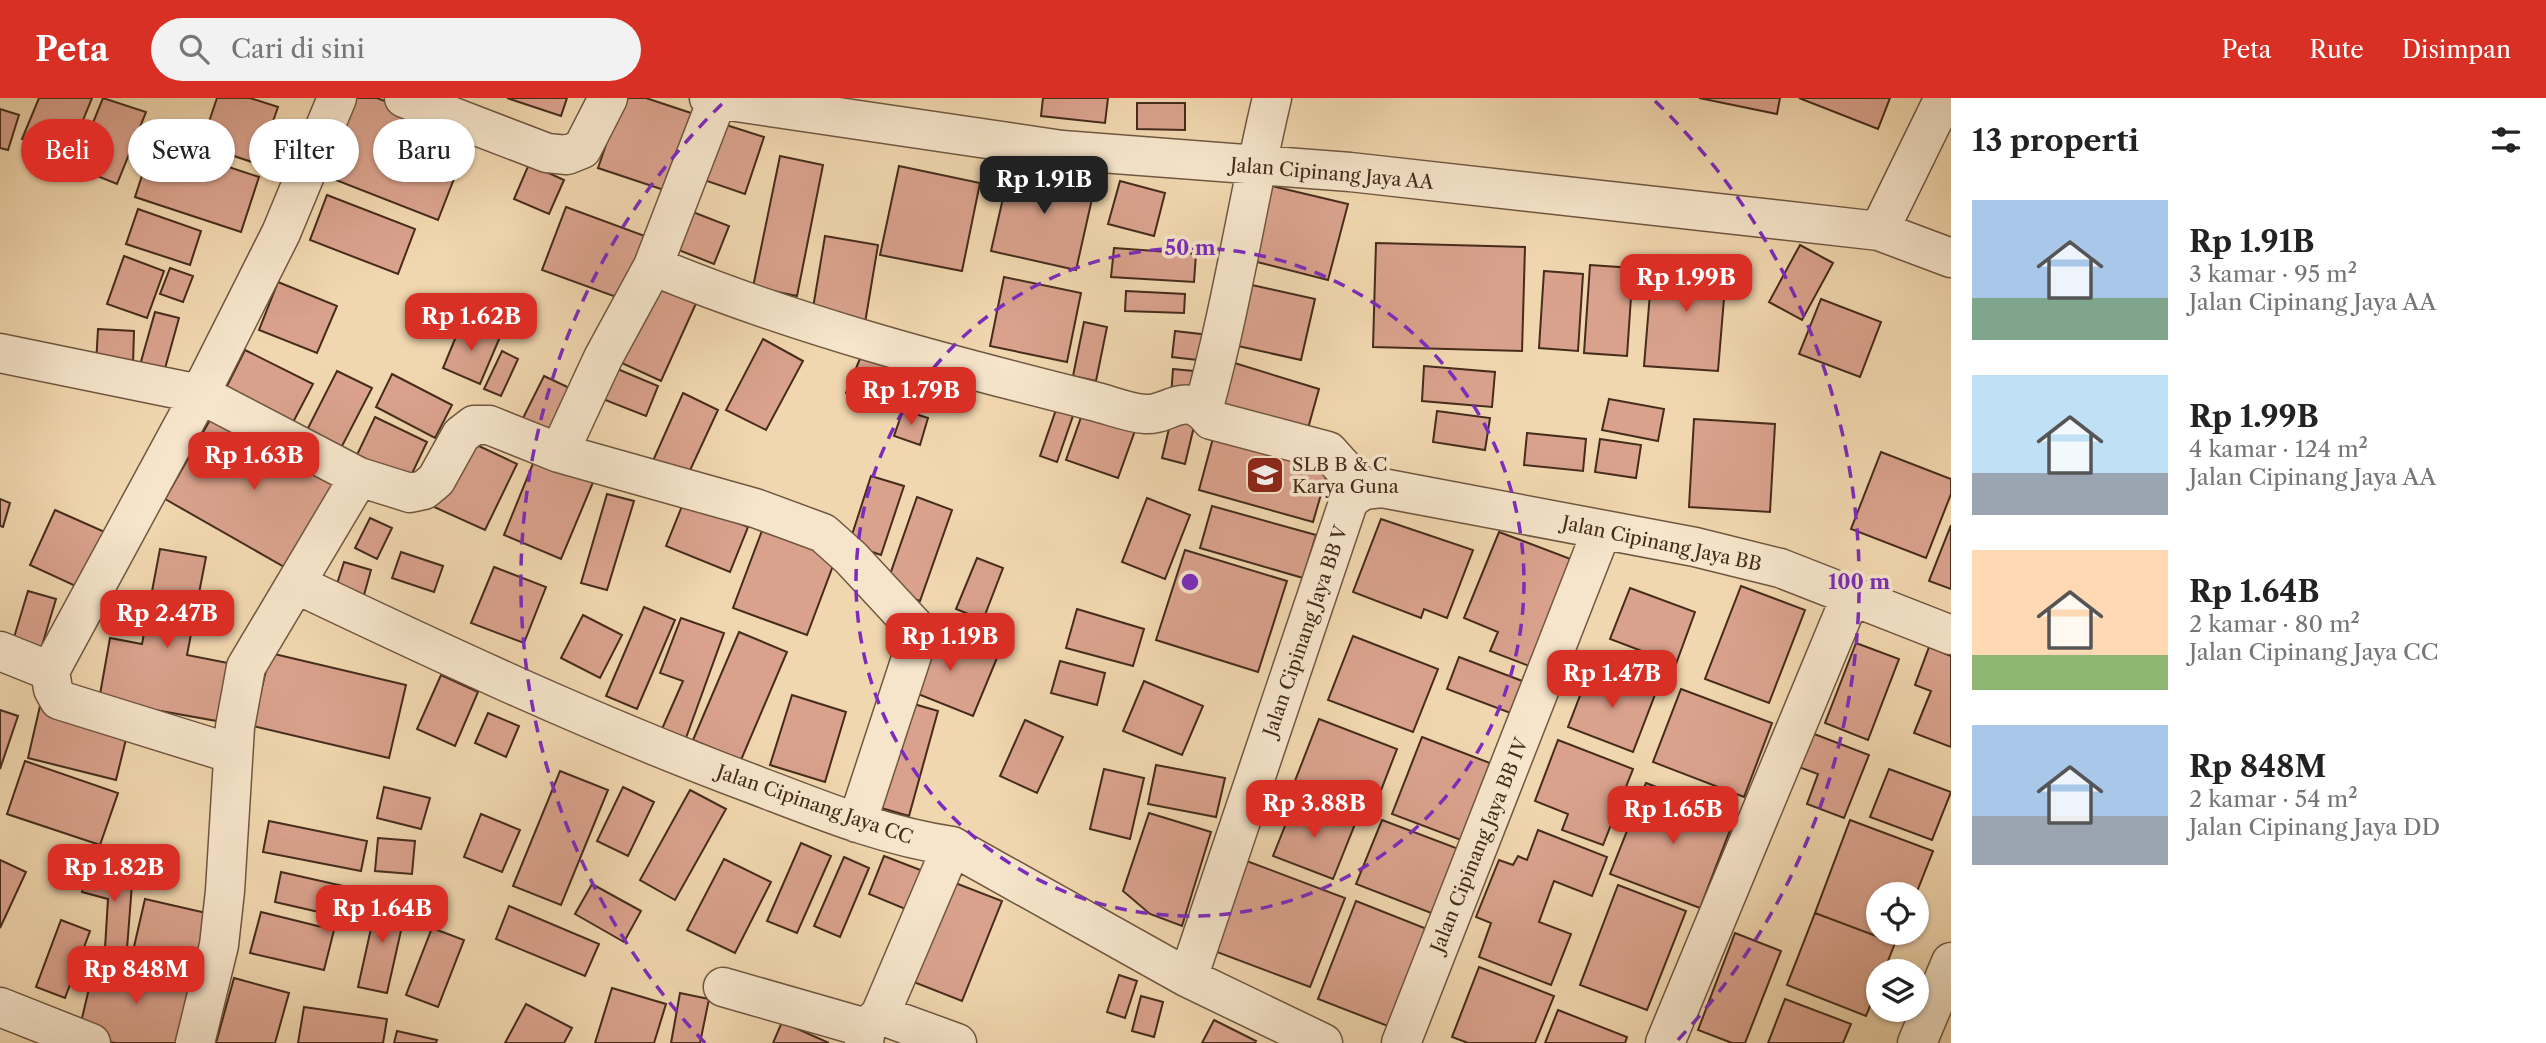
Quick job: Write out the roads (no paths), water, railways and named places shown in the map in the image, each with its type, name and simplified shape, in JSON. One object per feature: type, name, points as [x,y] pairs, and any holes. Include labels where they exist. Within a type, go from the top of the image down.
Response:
[{"type":"street","points":[[233,754],[59,701],[53,689],[50,671],[200,394],[281,233],[337,98]]},
{"type":"street","points":[[404,98],[547,153],[567,155],[582,149],[608,98]]},
{"type":"street","points":[[1203,410],[1222,345],[1256,166],[1272,98]]},
{"type":"street","points":[[1879,231],[1944,98]]},
{"type":"street","points":[[559,453],[603,358],[653,266],[713,99]]},
{"type":"street","name":"Jalan Cipinang Jaya AA","points":[[713,99],[1062,150],[1350,172],[1879,231],[1951,258]]},
{"type":"street","points":[[653,266],[728,296],[825,328],[1045,389],[1147,415],[1177,404],[1203,410],[1211,420],[1328,451],[1363,490]]},
{"type":"street","points":[[0,353],[200,394],[359,477],[410,493],[424,490],[436,480],[461,435],[474,425],[489,425],[559,453],[755,508],[823,533],[852,558],[914,626],[917,640],[857,823]]},
{"type":"street","points":[[195,1043],[219,945],[233,754],[246,667],[359,477]]},
{"type":"street","name":"Jalan Cipinang Jaya BB","points":[[1363,490],[1382,488],[1695,547],[1780,568],[1850,598],[1951,635]]},
{"type":"street","name":"Jalan Cipinang Jaya BB V","points":[[1188,978],[1349,500],[1363,490]]},
{"type":"street","name":"Jalan Cipinang Jaya BB IV","points":[[1401,1043],[1602,530]]},
{"type":"street","name":"Jalan Cipinang Jaya CC","points":[[296,584],[641,742],[857,823],[922,842],[952,846],[1188,978],[1322,1043]]},
{"type":"street","points":[[1665,1043],[1850,598]]},
{"type":"street","points":[[0,651],[50,671]]},
{"type":"street","points":[[870,1029],[952,846]]},
{"type":"street","points":[[1917,1043],[1951,962]]},
{"type":"street","points":[[723,987],[870,1029],[957,1043]]},
{"type":"street","points":[[16,1024],[90,1043]]},
{"type":"place","name":"SLB B & C Karya Guna","points":[[1265,475]]}]
